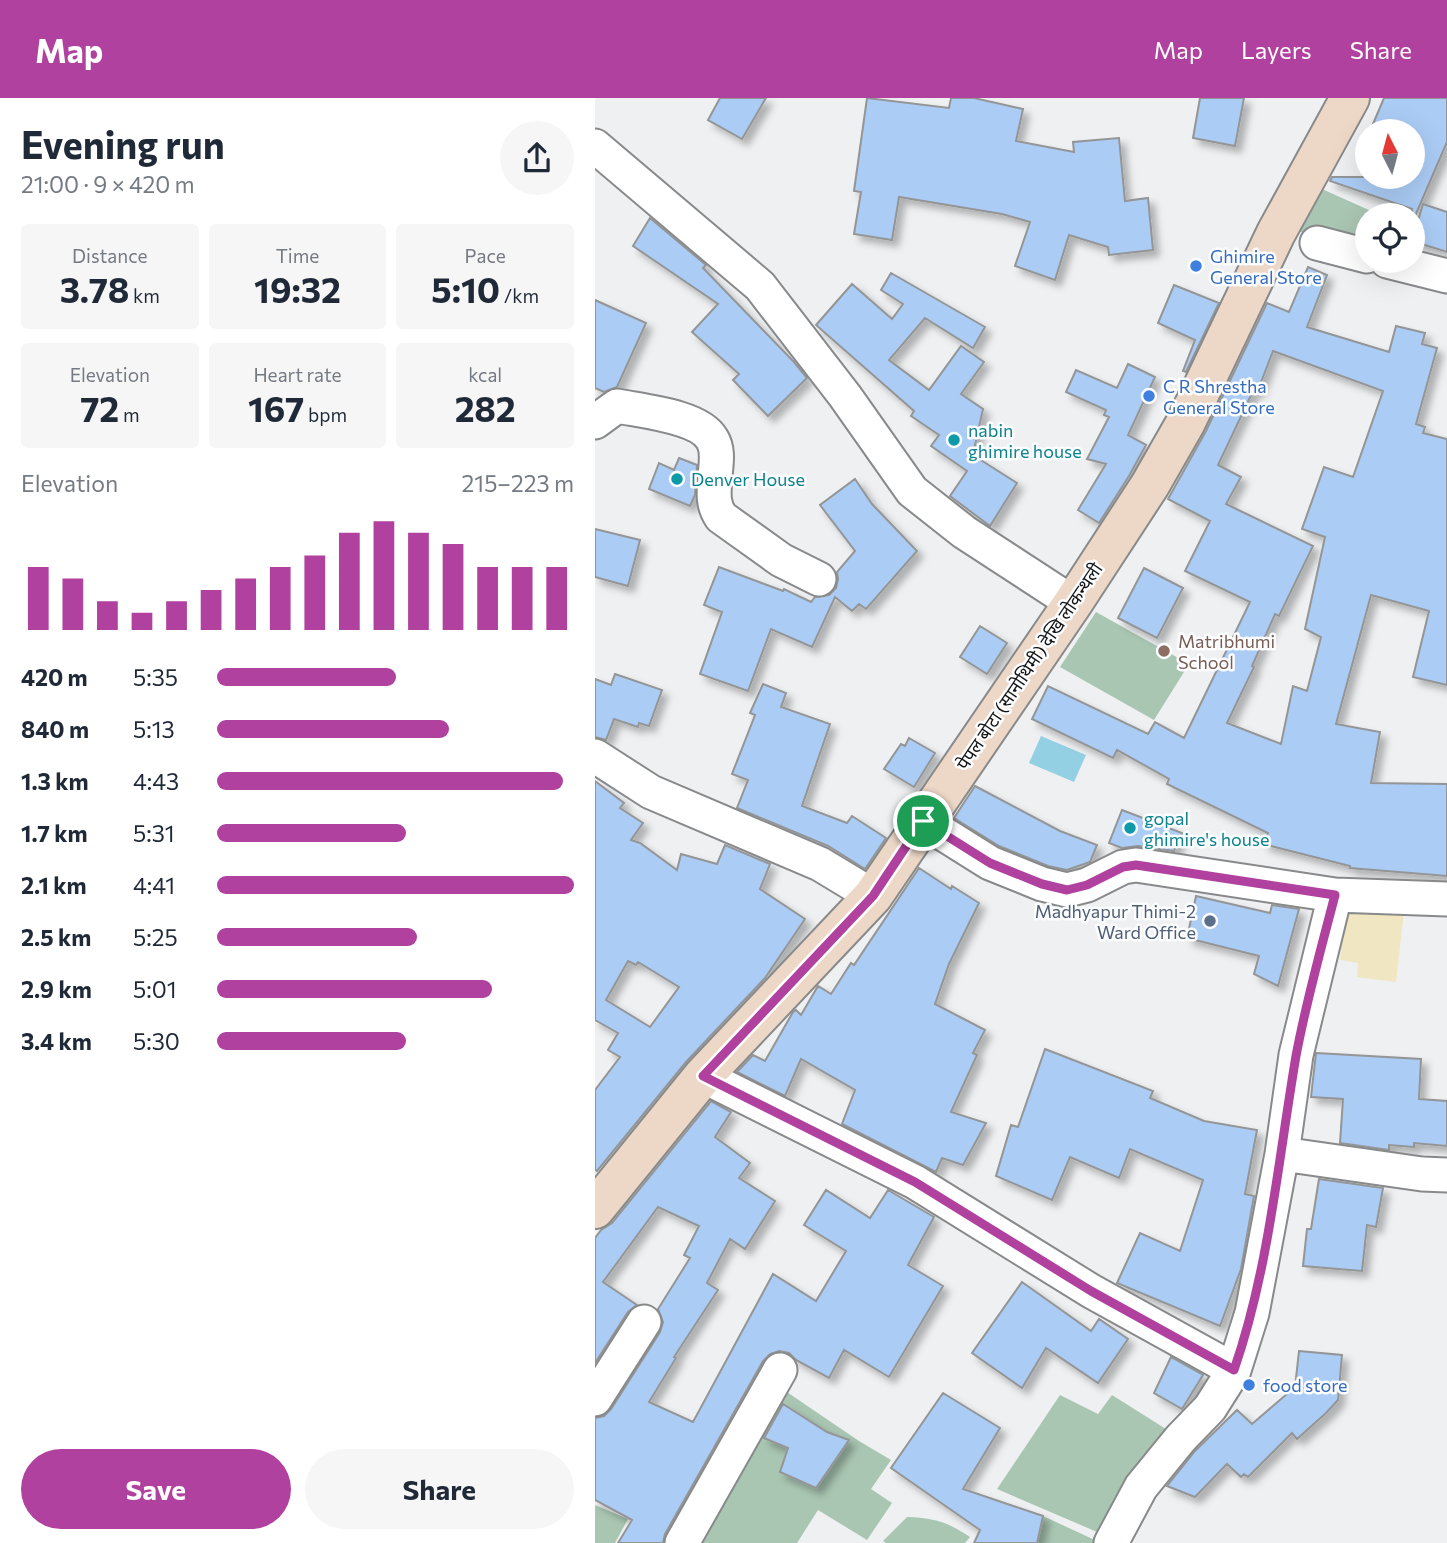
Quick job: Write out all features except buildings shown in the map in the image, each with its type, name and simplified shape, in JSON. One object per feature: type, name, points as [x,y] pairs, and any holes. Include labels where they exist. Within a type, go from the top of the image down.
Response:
[{"type":"main road","name":"पेपल बोटा (सानोथिमी) देखि लोकन्थली","points":[[595,1209],[703,1076],[873,896],[1073,603],[1150,485],[1186,422],[1276,233],[1350,98]]},
{"type":"street","points":[[595,146],[759,286],[845,396],[912,491],[964,533],[1073,603]]},
{"type":"street","points":[[1317,243],[1355,253]]},
{"type":"street","points":[[1425,270],[1447,276]]},
{"type":"street","points":[[595,433],[595,421],[617,406],[685,420],[703,430],[711,436],[715,445],[717,457],[713,496],[721,517],[781,560],[819,579]]},
{"type":"street","points":[[595,756],[651,792],[820,863],[873,896]]},
{"type":"street","points":[[923,821],[990,863],[1042,884],[1067,890],[1087,885],[1123,867],[1136,865],[1335,895],[1447,899]]},
{"type":"street","points":[[1111,1543],[1141,1487],[1181,1438],[1210,1408],[1234,1370],[1252,1313],[1282,1154],[1296,1055],[1335,895]]},
{"type":"street","points":[[703,1076],[915,1182],[1091,1291],[1234,1370]]},
{"type":"street","points":[[1282,1154],[1422,1174],[1447,1175]]},
{"type":"street","points":[[595,1399],[644,1322]]},
{"type":"street","points":[[682,1543],[780,1370]]},
{"type":"green space","points":[[1322,189],[1355,204],[1355,248],[1294,230]]},
{"type":"green space","points":[[1096,612],[1189,664],[1154,720],[1060,667]]},
{"type":"green space","points":[[778,1386],[891,1460],[871,1489],[892,1503],[867,1540],[818,1510],[797,1543],[688,1543]]},
{"type":"green space","points":[[1060,1395],[1098,1414],[1112,1395],[1177,1436],[1104,1535],[997,1489]]},
{"type":"green space","points":[[993,1499],[1043,1516],[1097,1541],[974,1543]]},
{"type":"green space","points":[[595,1505],[628,1519],[615,1543],[595,1543]]},
{"type":"green space","points":[[907,1517],[940,1522],[970,1537],[965,1543],[883,1541]]},
{"type":"sand","points":[[1356,906],[1404,911],[1396,982],[1357,977],[1358,963],[1340,960],[1345,924]]},
{"type":"water","points":[[1041,736],[1086,755],[1074,782],[1029,763]]},
{"type":"place","name":"Ghimire General Store","points":[[1196,266]]},
{"type":"place","name":"C R Shrestha General Store","points":[[1149,396]]},
{"type":"place","name":"nabin ghimire house","points":[[954,440]]},
{"type":"place","name":"Denver House","points":[[677,479]]},
{"type":"place","name":"Matribhumi School","points":[[1164,651]]},
{"type":"place","name":"gopal ghimire's house","points":[[1130,828]]},
{"type":"place","name":"Madhyapur Thimi-2 Ward Office","points":[[1210,921]]},
{"type":"place","name":"food store","points":[[1249,1385]]},
{"type":"route","points":[[923,821],[990,863],[1042,884],[1067,890],[1087,885],[1123,867],[1136,865],[1335,895],[1296,1055],[1277,1180],[1252,1313],[1234,1370],[1091,1291],[915,1182],[703,1076],[873,896],[923,821]]}]
